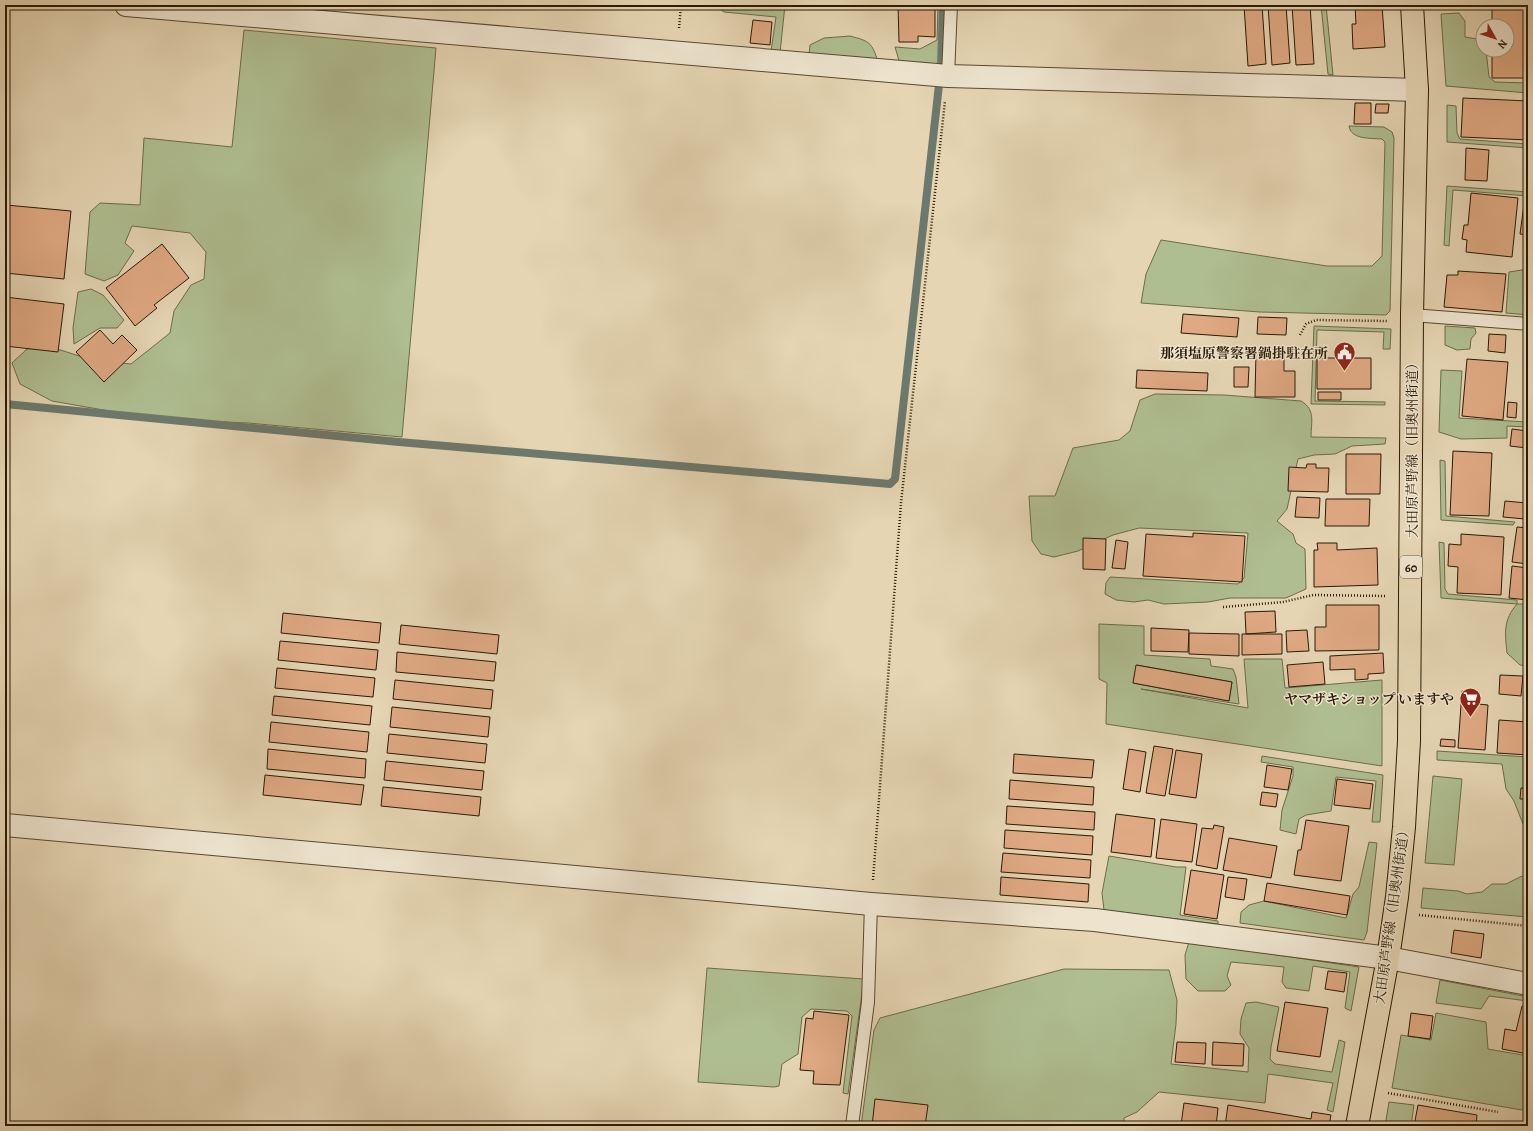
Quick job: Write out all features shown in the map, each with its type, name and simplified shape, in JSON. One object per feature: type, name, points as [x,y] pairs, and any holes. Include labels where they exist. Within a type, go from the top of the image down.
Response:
[{"type":"main road","name":"大田原芦野線（旧奥州街道）","points":[[1357,1126],[1388,958],[1397,897],[1404,827],[1409,741],[1412,318],[1417,90],[1412,5]]},
{"type":"street","points":[[126,5],[948,76],[1417,90]]},
{"type":"street","points":[[5,825],[871,904],[1095,920],[1388,958],[1528,984]]},
{"type":"lane","points":[[948,76],[950,5]]},
{"type":"lane","points":[[1412,318],[1528,324]]},
{"type":"lane","points":[[852,1126],[868,1002],[871,904]]},
{"type":"path","points":[[871,904],[901,503],[948,76]]},
{"type":"path","points":[[1300,336],[1306,324],[1316,320],[1412,318]]},
{"type":"path","points":[[1223,607],[1283,602],[1313,595],[1411,596]]},
{"type":"path","points":[[1413,914],[1528,926]]},
{"type":"path","points":[[1364,1089],[1498,1112]]},
{"type":"green space","points":[[721,5],[785,5],[780,53],[771,51],[776,17],[724,12],[720,9]]},
{"type":"green space","points":[[938,5],[940,5],[939,66],[900,64],[895,47],[920,49],[937,40]]},
{"type":"green space","points":[[1321,5],[1326,5],[1333,75],[1328,74]]},
{"type":"green space","points":[[1459,13],[1465,21],[1465,37],[1475,39],[1475,58],[1487,58],[1489,77],[1495,82],[1528,83],[1528,93],[1446,86],[1441,14]]},
{"type":"green space","points":[[244,30],[436,48],[402,437],[248,423],[155,419],[52,401],[20,384],[12,363],[27,349],[51,347],[95,361],[131,364],[170,333],[174,311],[191,285],[204,279],[206,252],[190,233],[132,226],[125,243],[134,251],[118,275],[104,281],[85,274],[90,212],[100,203],[140,205],[144,138],[232,147]]},
{"type":"green space","points":[[850,36],[862,39],[869,43],[874,50],[878,62],[809,55],[810,45],[824,38]]},
{"type":"green space","points":[[1447,105],[1456,106],[1457,133],[1460,139],[1528,144],[1528,148],[1447,142]]},
{"type":"green space","points":[[1349,126],[1384,127],[1392,132],[1394,138],[1390,311],[1386,315],[1260,312],[1141,303],[1146,274],[1161,240],[1327,266],[1372,266],[1382,256],[1385,142],[1382,139],[1357,136],[1353,134]]},
{"type":"green space","points":[[1447,186],[1528,192],[1528,196],[1453,190],[1449,246],[1444,245]]},
{"type":"green space","points":[[1528,269],[1528,315],[1506,313],[1509,272]]},
{"type":"green space","points":[[91,289],[103,295],[124,320],[117,328],[100,328],[74,344],[73,328],[78,292]]},
{"type":"green space","points":[[1314,326],[1391,329],[1390,349],[1383,349],[1384,332],[1317,330],[1315,401],[1385,402],[1385,405],[1311,404]]},
{"type":"green space","points":[[1445,326],[1475,328],[1476,333],[1471,339],[1470,349],[1457,350],[1445,345]]},
{"type":"green space","points":[[1441,370],[1462,371],[1459,418],[1528,422],[1528,427],[1507,426],[1507,438],[1461,439],[1439,432]]},
{"type":"green space","points":[[1155,394],[1224,395],[1301,401],[1309,408],[1311,412],[1311,437],[1386,438],[1385,444],[1352,446],[1335,454],[1314,455],[1298,459],[1287,509],[1277,521],[1293,534],[1296,543],[1305,549],[1306,589],[1286,598],[1230,598],[1208,602],[1164,604],[1148,600],[1134,602],[1116,600],[1105,594],[1106,583],[1110,577],[1238,584],[1244,578],[1248,533],[1139,528],[1113,535],[1078,551],[1054,557],[1041,554],[1032,541],[1029,496],[1055,496],[1073,448],[1119,440],[1130,431],[1140,400]]},
{"type":"green space","points":[[1440,460],[1445,461],[1446,516],[1515,522],[1513,525],[1441,520]]},
{"type":"green space","points":[[1439,542],[1444,543],[1445,589],[1448,594],[1517,600],[1517,604],[1441,598]]},
{"type":"green space","points":[[1517,604],[1528,604],[1528,666],[1520,665],[1507,653],[1507,621],[1512,610]]},
{"type":"green space","points":[[1099,624],[1144,626],[1144,655],[1210,659],[1211,666],[1233,669],[1236,677],[1239,704],[1141,689],[1248,708],[1244,659],[1282,659],[1285,688],[1382,680],[1382,766],[1106,724],[1107,683],[1099,679]],"holes":[[[1137,665],[1232,682],[1229,701],[1133,683]]]},
{"type":"green space","points":[[1437,751],[1528,757],[1528,844],[1525,829],[1514,801],[1506,789],[1502,764],[1437,760]]},
{"type":"green space","points":[[1262,756],[1383,775],[1380,822],[1372,822],[1376,781],[1336,777],[1331,811],[1306,815],[1299,819],[1296,834],[1280,830],[1282,810],[1293,776],[1293,767],[1261,762]]},
{"type":"green space","points":[[1433,776],[1462,779],[1454,865],[1425,863]]},
{"type":"green space","points":[[1369,842],[1377,843],[1367,932],[1364,940],[1240,923],[1241,912],[1249,905],[1264,901],[1346,918],[1353,894],[1359,887]]},
{"type":"green space","points":[[1109,856],[1176,867],[1186,867],[1180,915],[1218,921],[1218,924],[1104,910],[1102,893]]},
{"type":"green space","points":[[1522,876],[1527,880],[1528,917],[1421,908],[1423,888],[1458,891],[1467,894],[1482,892],[1492,884],[1506,884]]},
{"type":"green space","points":[[1189,942],[1359,967],[1351,1011],[1345,1008],[1350,972],[1313,966],[1309,991],[1286,988],[1282,982],[1284,967],[1231,962],[1227,976],[1231,985],[1225,991],[1198,991],[1186,979],[1185,955]]},
{"type":"green space","points":[[707,968],[864,979],[848,1094],[843,1093],[852,1016],[847,1011],[811,1009],[802,1017],[798,1054],[782,1064],[779,1086],[774,1087],[698,1082]]},
{"type":"green space","points":[[1064,969],[1169,970],[1177,1000],[1176,1024],[1171,1064],[1248,1072],[1249,1048],[1240,1034],[1241,1019],[1246,1003],[1256,1002],[1279,1007],[1270,1059],[1275,1064],[1332,1072],[1339,1040],[1345,1042],[1333,1112],[1327,1110],[1333,1083],[1268,1074],[1265,1103],[1159,1092],[1137,1112],[1124,1118],[1124,1126],[861,1126],[874,1030],[880,1018]]},
{"type":"green space","points":[[1440,980],[1528,997],[1528,1001],[1489,996],[1481,1009],[1436,1003]]},
{"type":"green space","points":[[1436,1013],[1486,1022],[1488,1049],[1528,1056],[1528,1111],[1392,1088],[1401,1035],[1431,1040]]},
{"type":"green space","points":[[1389,1102],[1414,1105],[1411,1126],[1385,1126]]},
{"type":"building","points":[[898,5],[935,5],[935,37],[918,36],[918,42],[899,42]]},
{"type":"building","points":[[1244,5],[1262,5],[1266,64],[1248,66]]},
{"type":"building","points":[[1268,5],[1286,5],[1290,63],[1272,65]]},
{"type":"building","points":[[1292,5],[1310,5],[1314,64],[1296,65]]},
{"type":"building","points":[[1355,5],[1382,5],[1385,47],[1353,49],[1352,24],[1356,24]]},
{"type":"building","points":[[1492,5],[1528,5],[1528,78],[1492,78],[1492,58],[1515,58],[1515,18],[1492,18]]},
{"type":"building","points":[[753,20],[772,22],[770,45],[750,43]]},
{"type":"building","points":[[1463,98],[1528,101],[1528,140],[1461,137]]},
{"type":"building","points":[[1355,103],[1371,103],[1371,124],[1354,124]]},
{"type":"building","points":[[1376,104],[1389,104],[1388,113],[1375,113]]},
{"type":"building","points":[[1466,148],[1489,150],[1487,181],[1465,180]]},
{"type":"building","points":[[1471,193],[1518,198],[1512,257],[1466,252],[1467,240],[1462,239],[1464,225],[1468,225]]},
{"type":"building","points":[[1525,197],[1528,197],[1528,235],[1520,234]]},
{"type":"building","points":[[6,205],[71,211],[64,279],[5,273]]},
{"type":"building","points":[[162,244],[189,278],[154,305],[157,308],[135,326],[106,288]]},
{"type":"building","points":[[1458,271],[1506,274],[1502,312],[1444,307],[1447,275],[1458,275]]},
{"type":"building","points":[[5,297],[64,304],[58,352],[5,346]]},
{"type":"building","points":[[1183,314],[1239,318],[1237,337],[1181,333]]},
{"type":"building","points":[[1258,317],[1287,318],[1286,335],[1257,334]]},
{"type":"building","points":[[100,330],[113,344],[122,335],[137,350],[104,382],[76,352]]},
{"type":"building","points":[[1489,334],[1506,335],[1505,353],[1488,351]]},
{"type":"building","points":[[1256,352],[1284,352],[1284,371],[1295,371],[1295,397],[1255,397]]},
{"type":"building","name":"那須塩原警察署鍋掛駐在所","points":[[1317,358],[1371,358],[1371,389],[1317,389]]},
{"type":"building","points":[[1467,359],[1508,362],[1503,420],[1462,416]]},
{"type":"building","points":[[1234,367],[1249,367],[1248,387],[1234,387]]},
{"type":"building","points":[[1137,370],[1208,373],[1207,391],[1136,388]]},
{"type":"building","points":[[1318,392],[1341,392],[1341,400],[1318,400]]},
{"type":"building","points":[[1508,402],[1517,403],[1516,418],[1507,417]]},
{"type":"building","points":[[1512,429],[1528,431],[1528,468],[1524,468],[1527,448],[1510,446]]},
{"type":"building","points":[[1453,451],[1492,453],[1489,516],[1450,515]]},
{"type":"building","points":[[1346,454],[1381,454],[1380,494],[1346,494]]},
{"type":"building","points":[[1307,464],[1316,464],[1316,468],[1329,468],[1328,492],[1288,491],[1289,467],[1306,468]]},
{"type":"building","points":[[1297,497],[1320,498],[1319,518],[1295,517]]},
{"type":"building","points":[[1326,499],[1370,499],[1369,526],[1325,526]]},
{"type":"building","points":[[1505,501],[1527,503],[1525,519],[1503,517]]},
{"type":"building","points":[[1517,527],[1528,528],[1528,564],[1512,562]]},
{"type":"building","points":[[1193,533],[1245,536],[1242,582],[1143,576],[1146,534],[1193,537]]},
{"type":"building","points":[[1461,534],[1504,537],[1501,595],[1457,593],[1458,567],[1448,566],[1449,544],[1461,545]]},
{"type":"building","points":[[1083,538],[1106,539],[1105,570],[1083,569]]},
{"type":"building","points":[[1116,540],[1128,542],[1125,569],[1112,568]]},
{"type":"building","points":[[1317,543],[1337,543],[1337,550],[1377,548],[1378,585],[1314,587],[1314,550],[1318,550]]},
{"type":"building","points":[[1512,566],[1528,568],[1528,600],[1509,598]]},
{"type":"building","points":[[1326,605],[1379,605],[1379,650],[1315,651],[1315,627],[1326,627]]},
{"type":"building","points":[[1275,611],[1276,632],[1246,634],[1245,612]]},
{"type":"building","points":[[283,613],[381,623],[379,643],[281,633]]},
{"type":"building","points":[[401,625],[499,635],[497,654],[399,644]]},
{"type":"building","points":[[1151,628],[1189,630],[1188,652],[1151,651]]},
{"type":"building","points":[[1307,630],[1309,651],[1287,652],[1286,631]]},
{"type":"building","points":[[1189,633],[1239,634],[1239,656],[1189,654]]},
{"type":"building","points":[[1242,634],[1282,634],[1282,654],[1242,655]]},
{"type":"building","points":[[280,641],[378,650],[376,670],[278,660]]},
{"type":"building","points":[[397,652],[496,662],[494,681],[396,672]]},
{"type":"building","points":[[1383,653],[1384,673],[1368,674],[1368,679],[1355,680],[1355,669],[1330,670],[1330,656]]},
{"type":"building","points":[[1323,662],[1325,684],[1289,687],[1287,665]]},
{"type":"building","points":[[1136,665],[1232,682],[1229,701],[1133,683]]},
{"type":"building","points":[[277,668],[375,678],[373,697],[275,688]]},
{"type":"building","points":[[1500,675],[1523,676],[1521,696],[1499,694]]},
{"type":"building","points":[[395,680],[493,690],[491,709],[393,699]]},
{"type":"building","points":[[1462,691],[1479,692],[1478,704],[1488,705],[1485,750],[1458,748]]},
{"type":"building","points":[[274,696],[372,706],[370,725],[272,715]]},
{"type":"building","points":[[392,707],[490,717],[488,737],[390,727]]},
{"type":"building","points":[[1499,720],[1528,722],[1528,755],[1497,753]]},
{"type":"building","points":[[271,722],[369,732],[367,752],[269,742]]},
{"type":"building","points":[[389,734],[487,744],[485,763],[387,753]]},
{"type":"building","points":[[1441,739],[1455,740],[1455,747],[1440,746]]},
{"type":"building","points":[[1154,746],[1173,749],[1165,796],[1146,793]]},
{"type":"building","points":[[268,749],[366,759],[365,778],[267,769]]},
{"type":"building","points":[[1129,749],[1146,752],[1140,792],[1123,789]]},
{"type":"building","points":[[1176,750],[1202,754],[1196,798],[1169,794]]},
{"type":"building","points":[[1014,754],[1094,760],[1092,778],[1013,773]]},
{"type":"building","points":[[386,761],[484,771],[482,790],[384,780]]},
{"type":"building","points":[[1267,765],[1292,769],[1288,790],[1264,787]]},
{"type":"building","points":[[265,775],[364,785],[361,805],[263,795]]},
{"type":"building","points":[[1337,779],[1373,784],[1370,809],[1334,805]]},
{"type":"building","points":[[1010,780],[1094,787],[1093,805],[1009,799]]},
{"type":"building","points":[[1526,783],[1528,783],[1528,804],[1524,804],[1525,799],[1520,799],[1521,788],[1526,788]]},
{"type":"building","points":[[383,787],[481,797],[479,816],[381,806]]},
{"type":"building","points":[[1262,792],[1278,794],[1276,807],[1260,805]]},
{"type":"building","points":[[1007,806],[1095,812],[1094,830],[1006,824]]},
{"type":"building","points":[[1116,814],[1155,819],[1151,857],[1111,852]]},
{"type":"building","points":[[1161,819],[1197,824],[1192,862],[1156,858]]},
{"type":"building","points":[[1306,820],[1349,826],[1341,881],[1294,875],[1298,850],[1301,850]]},
{"type":"building","points":[[1214,825],[1224,827],[1217,869],[1196,865],[1202,828],[1213,829]]},
{"type":"building","points":[[1005,830],[1093,836],[1092,855],[1004,848]]},
{"type":"building","points":[[1229,838],[1277,846],[1271,878],[1223,870]]},
{"type":"building","points":[[1003,853],[1091,860],[1090,878],[1001,872]]},
{"type":"building","points":[[1191,870],[1224,875],[1217,919],[1184,914]]},
{"type":"building","points":[[1001,877],[1089,884],[1088,902],[1000,895]]},
{"type":"building","points":[[1228,877],[1247,879],[1244,900],[1225,897]]},
{"type":"building","points":[[1267,883],[1350,896],[1347,915],[1264,901]]},
{"type":"building","points":[[1454,930],[1484,934],[1481,958],[1451,953]]},
{"type":"building","points":[[1328,971],[1347,973],[1344,992],[1325,989]]},
{"type":"building","points":[[1285,1002],[1328,1008],[1320,1057],[1277,1051]]},
{"type":"building","points":[[1522,1006],[1528,1007],[1528,1054],[1502,1049],[1505,1029],[1516,1031]]},
{"type":"building","points":[[814,1011],[849,1015],[840,1085],[813,1084],[814,1071],[800,1070],[806,1018],[813,1019]]},
{"type":"building","points":[[1411,1013],[1433,1016],[1430,1039],[1408,1036]]},
{"type":"building","points":[[1177,1042],[1206,1043],[1205,1064],[1175,1062]]},
{"type":"building","points":[[1213,1042],[1244,1044],[1243,1066],[1212,1065]]},
{"type":"building","points":[[875,1099],[928,1105],[925,1126],[872,1126]]},
{"type":"building","points":[[1184,1103],[1218,1108],[1216,1126],[1181,1125]]},
{"type":"building","points":[[1228,1105],[1311,1119],[1312,1112],[1331,1115],[1329,1126],[1225,1126]]},
{"type":"building","points":[[1418,1105],[1477,1115],[1476,1126],[1414,1126]]},
{"type":"waterway","points":[[5,404],[399,442],[890,484],[895,479],[941,67],[943,5]]},
{"type":"place","name":"那須塩原警察署鍋掛駐在所","points":[[1344,372]]},
{"type":"place","name":"ヤマザキショップ いますや","points":[[1470,718]]}]
